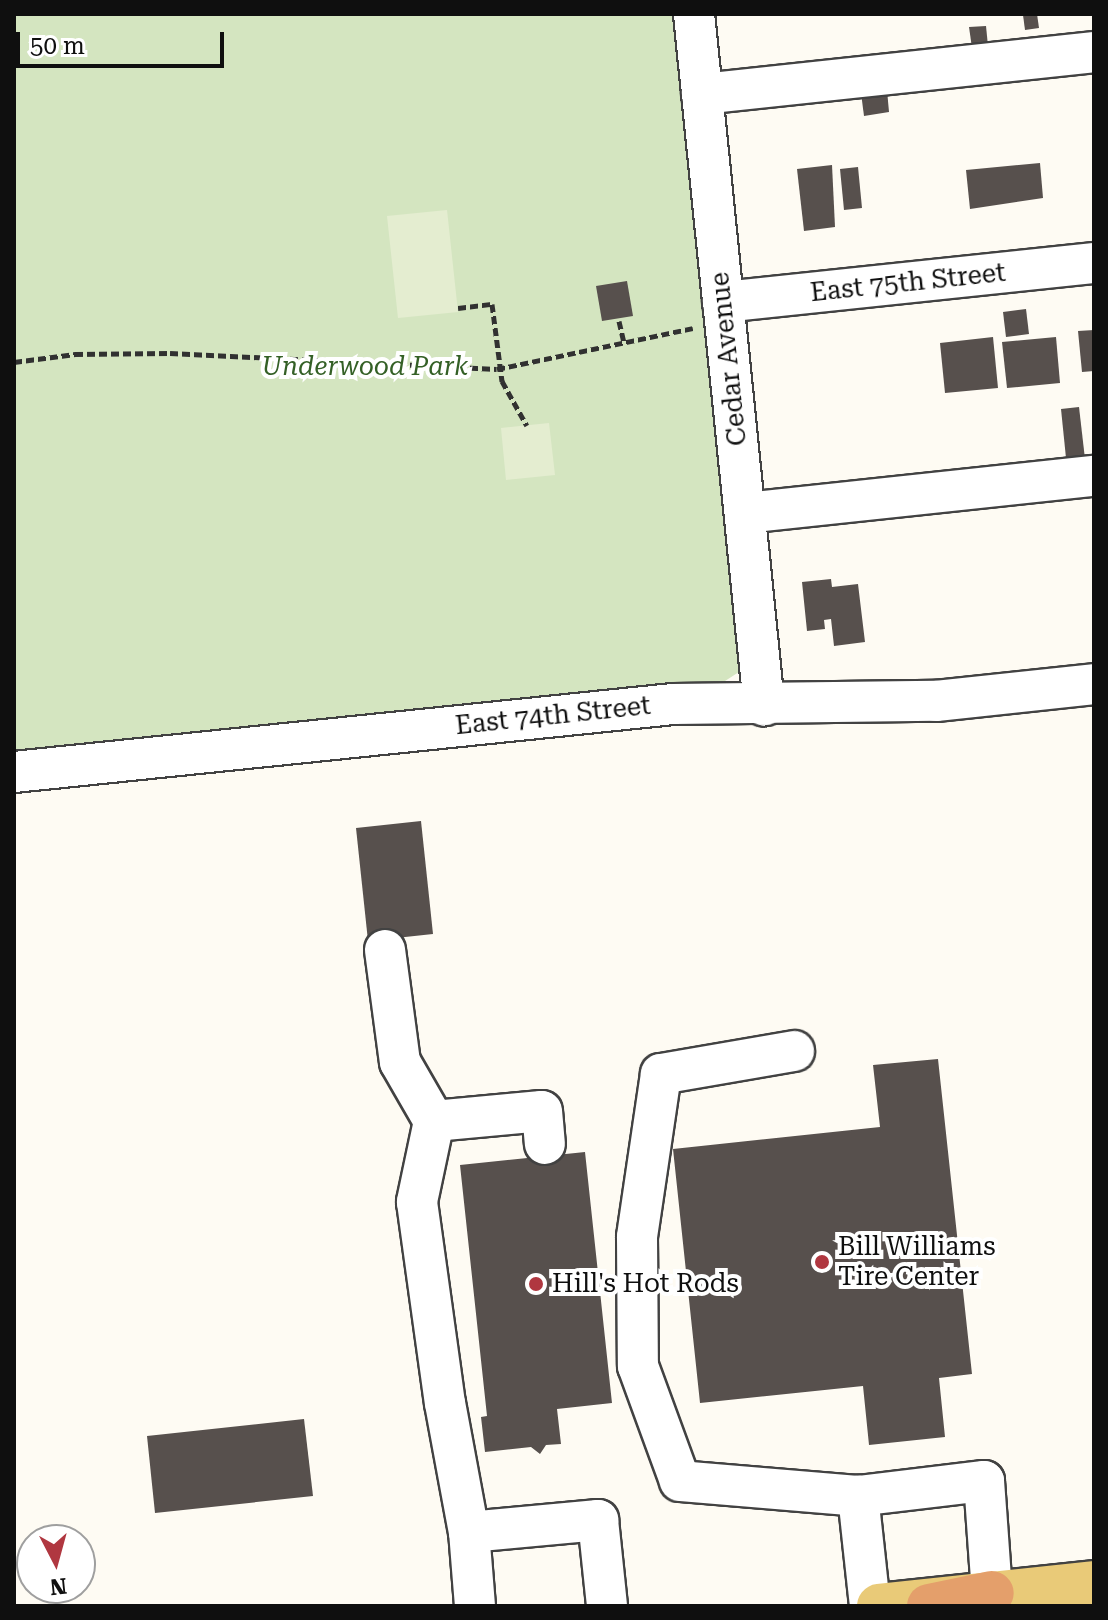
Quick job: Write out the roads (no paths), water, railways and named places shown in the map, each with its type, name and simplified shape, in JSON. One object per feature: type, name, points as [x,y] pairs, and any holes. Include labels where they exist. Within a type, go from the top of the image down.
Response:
[{"type":"highway","points":[[929,1606],[992,1593]]},
{"type":"main road","points":[[879,1606],[1094,1583]]},
{"type":"street","name":"Cedar Avenue","points":[[694,14],[764,705]]},
{"type":"street","points":[[702,94],[1094,52]]},
{"type":"street","name":"East 75th Street","points":[[724,312],[1094,263]]},
{"type":"street","points":[[745,513],[1094,476]]},
{"type":"street","name":"East 74th Street","points":[[14,772],[673,704],[936,701],[1094,684]]},
{"type":"street","points":[[385,950],[400,1062],[434,1121],[417,1202],[445,1403],[469,1532],[475,1606]]},
{"type":"street","points":[[794,1051],[661,1074],[637,1237],[638,1366],[680,1481],[858,1496],[984,1481],[992,1593]]},
{"type":"street","points":[[434,1121],[542,1111],[545,1144]]},
{"type":"street","points":[[858,1496],[870,1606]]},
{"type":"street","points":[[469,1532],[598,1520],[607,1606]]},
{"type":"place","name":"Bill Williams Tire Center","points":[[822,1262]]},
{"type":"place","name":"Hill's Hot Rods","points":[[536,1284]]},
{"type":"park label","name":"Underwood Park","points":[[365,367]]}]
